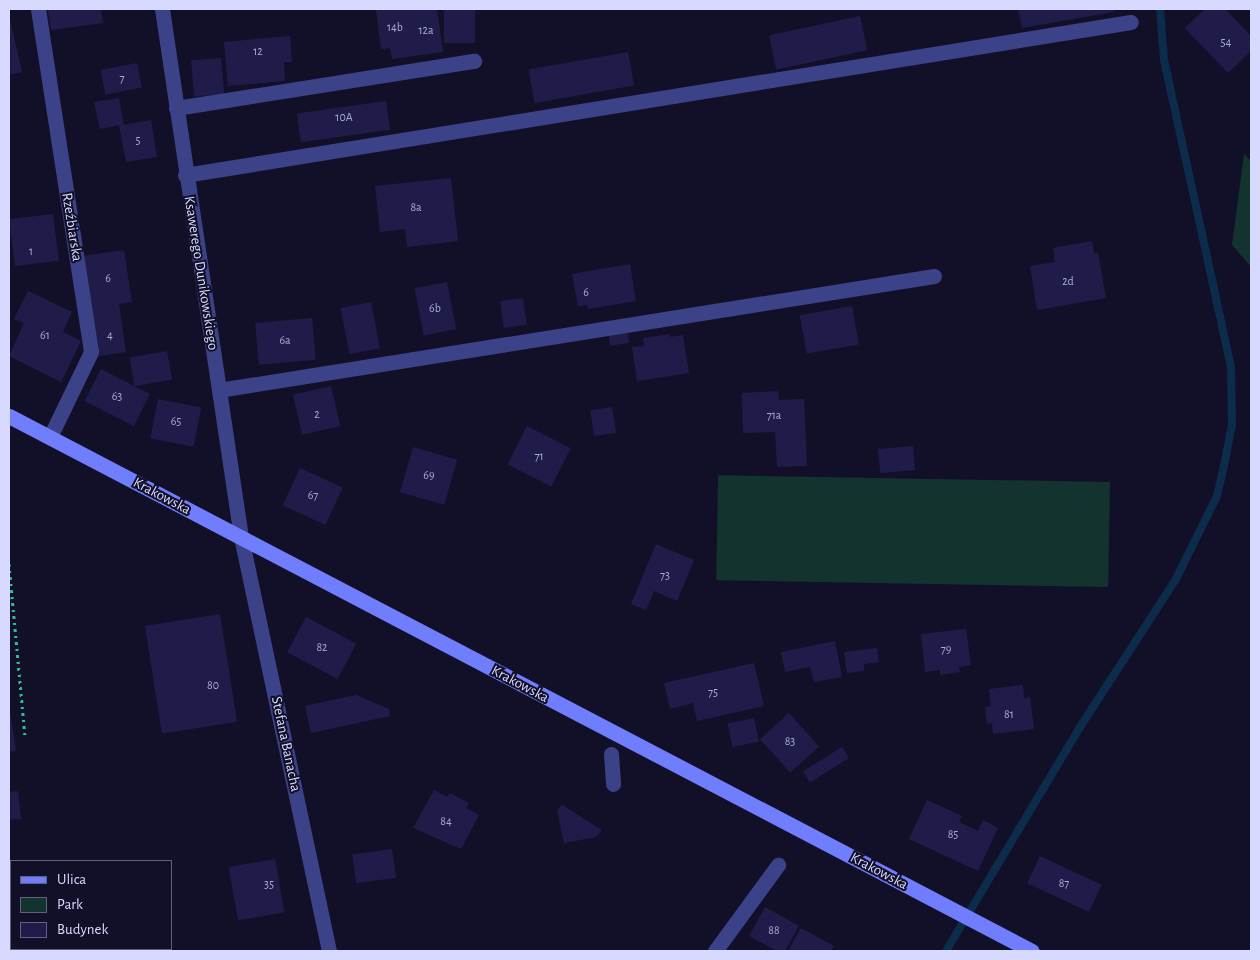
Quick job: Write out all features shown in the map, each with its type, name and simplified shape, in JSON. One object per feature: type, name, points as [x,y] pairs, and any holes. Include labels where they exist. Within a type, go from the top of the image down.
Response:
[{"type":"main road","name":"Krakowska","points":[[9,416],[1032,951]]},
{"type":"street","name":"Rzeźbiarska","points":[[38,9],[91,352],[50,437]]},
{"type":"street","name":"Ksawerego Dunikowskiego","points":[[162,9],[185,175],[241,537]]},
{"type":"street","points":[[185,175],[1131,22]]},
{"type":"street","points":[[176,108],[474,61]]},
{"type":"street","points":[[219,390],[934,276]]},
{"type":"street","name":"Stefana Banacha","points":[[241,537],[329,951]]},
{"type":"street","points":[[611,754],[613,784]]},
{"type":"street","points":[[715,951],[778,865]]},
{"type":"path","points":[[9,564],[25,738]]},
{"type":"green space","points":[[1244,154],[1251,161],[1251,267],[1232,245]]},
{"type":"green space","points":[[718,475],[1110,482],[1108,587],[716,580]]},
{"type":"building","points":[[48,9],[101,9],[103,23],[51,30]]},
{"type":"building","points":[[376,9],[437,9],[443,52],[392,59],[390,48],[381,49]]},
{"type":"building","points":[[444,9],[475,9],[475,43],[444,43]]},
{"type":"building","points":[[1018,9],[1113,9],[1113,12],[1022,28]]},
{"type":"building","points":[[1205,9],[1225,9],[1251,36],[1251,51],[1228,73],[1185,28]]},
{"type":"building","points":[[9,15],[22,72],[9,75]]},
{"type":"building","points":[[860,16],[867,50],[776,70],[769,35]]},
{"type":"building","points":[[290,36],[292,62],[284,62],[285,81],[228,86],[224,42]]},
{"type":"building","points":[[628,52],[634,85],[534,103],[529,70]]},
{"type":"building","points":[[221,58],[224,94],[194,96],[191,61]]},
{"type":"building","points":[[137,63],[142,88],[105,95],[101,70]]},
{"type":"building","points":[[119,98],[124,125],[151,120],[157,157],[126,162],[119,125],[100,129],[94,102]]},
{"type":"building","points":[[386,101],[390,130],[301,142],[297,114]]},
{"type":"building","points":[[451,178],[458,241],[407,247],[405,229],[380,232],[375,186]]},
{"type":"building","points":[[53,214],[59,261],[15,266],[9,219]]},
{"type":"building","points":[[1092,241],[1094,253],[1098,253],[1106,298],[1037,310],[1030,266],[1055,262],[1053,248]]},
{"type":"building","points":[[124,250],[132,302],[119,304],[126,352],[100,356],[83,256]]},
{"type":"building","points":[[630,264],[636,301],[588,309],[587,305],[578,306],[572,274]]},
{"type":"building","points":[[447,282],[456,329],[424,335],[415,288]]},
{"type":"building","points":[[28,291],[72,312],[63,332],[81,341],[61,382],[9,356],[24,323],[14,319]]},
{"type":"building","points":[[523,298],[527,325],[504,328],[500,301]]},
{"type":"building","points":[[371,302],[380,348],[350,354],[341,308]]},
{"type":"building","points":[[852,306],[859,344],[807,354],[800,315]]},
{"type":"building","points":[[312,318],[316,360],[259,365],[255,323]]},
{"type":"building","points":[[627,330],[629,343],[610,346],[608,333]]},
{"type":"building","points":[[670,334],[670,337],[683,335],[689,373],[637,381],[632,347],[644,346],[643,338]]},
{"type":"building","points":[[167,351],[172,380],[135,386],[130,358]]},
{"type":"building","points":[[101,369],[150,394],[134,426],[85,401]]},
{"type":"building","points":[[331,386],[340,426],[302,435],[293,395]]},
{"type":"building","points":[[778,391],[779,400],[804,399],[807,466],[777,467],[775,432],[743,433],[742,393]]},
{"type":"building","points":[[158,399],[201,407],[194,447],[150,438]]},
{"type":"building","points":[[612,407],[616,433],[594,436],[590,410]]},
{"type":"building","points":[[527,426],[571,448],[551,487],[507,464]]},
{"type":"building","points":[[913,446],[915,470],[880,473],[878,449]]},
{"type":"building","points":[[413,447],[457,460],[444,505],[400,492]]},
{"type":"building","points":[[300,468],[343,488],[325,525],[283,505]]},
{"type":"building","points":[[656,544],[694,560],[677,601],[654,591],[646,610],[631,604]]},
{"type":"building","points":[[220,614],[237,722],[162,734],[145,626]]},
{"type":"building","points":[[306,617],[356,644],[338,679],[287,652]]},
{"type":"building","points":[[966,629],[971,665],[959,667],[960,672],[940,675],[940,670],[925,672],[921,634]]},
{"type":"building","points":[[835,641],[842,677],[814,682],[810,667],[785,672],[781,652]]},
{"type":"building","points":[[877,648],[879,662],[864,664],[864,671],[847,673],[844,652]]},
{"type":"building","points":[[754,663],[764,706],[697,721],[693,703],[670,709],[664,683]]},
{"type":"building","points":[[1023,685],[1024,698],[1030,697],[1034,729],[993,734],[992,723],[987,724],[985,707],[991,706],[989,689]]},
{"type":"building","points":[[356,695],[389,709],[390,716],[311,733],[305,706]]},
{"type":"building","points":[[9,705],[16,751],[9,752]]},
{"type":"building","points":[[789,713],[819,746],[790,773],[760,739]]},
{"type":"building","points":[[754,718],[759,741],[733,747],[728,724]]},
{"type":"building","points":[[842,747],[849,758],[810,782],[803,771]]},
{"type":"building","points":[[434,790],[447,797],[450,793],[469,803],[466,808],[479,815],[461,849],[413,828]]},
{"type":"building","points":[[18,791],[21,819],[9,820],[9,792]]},
{"type":"building","points":[[927,800],[962,816],[959,822],[978,831],[983,820],[998,828],[978,871],[909,839]]},
{"type":"building","points":[[562,805],[602,830],[596,837],[564,843],[557,810]]},
{"type":"building","points":[[392,849],[396,878],[356,883],[352,855]]},
{"type":"building","points":[[1040,856],[1102,885],[1089,912],[1027,883]]},
{"type":"building","points":[[275,859],[284,912],[238,920],[229,867]]},
{"type":"building","points":[[765,907],[799,926],[785,951],[777,951],[749,936]]},
{"type":"building","points":[[801,928],[834,946],[831,951],[788,951]]},
{"type":"waterway","points":[[946,951],[1080,727],[1176,579],[1217,496],[1224,466],[1232,425],[1231,367],[1164,60],[1160,9]]}]
